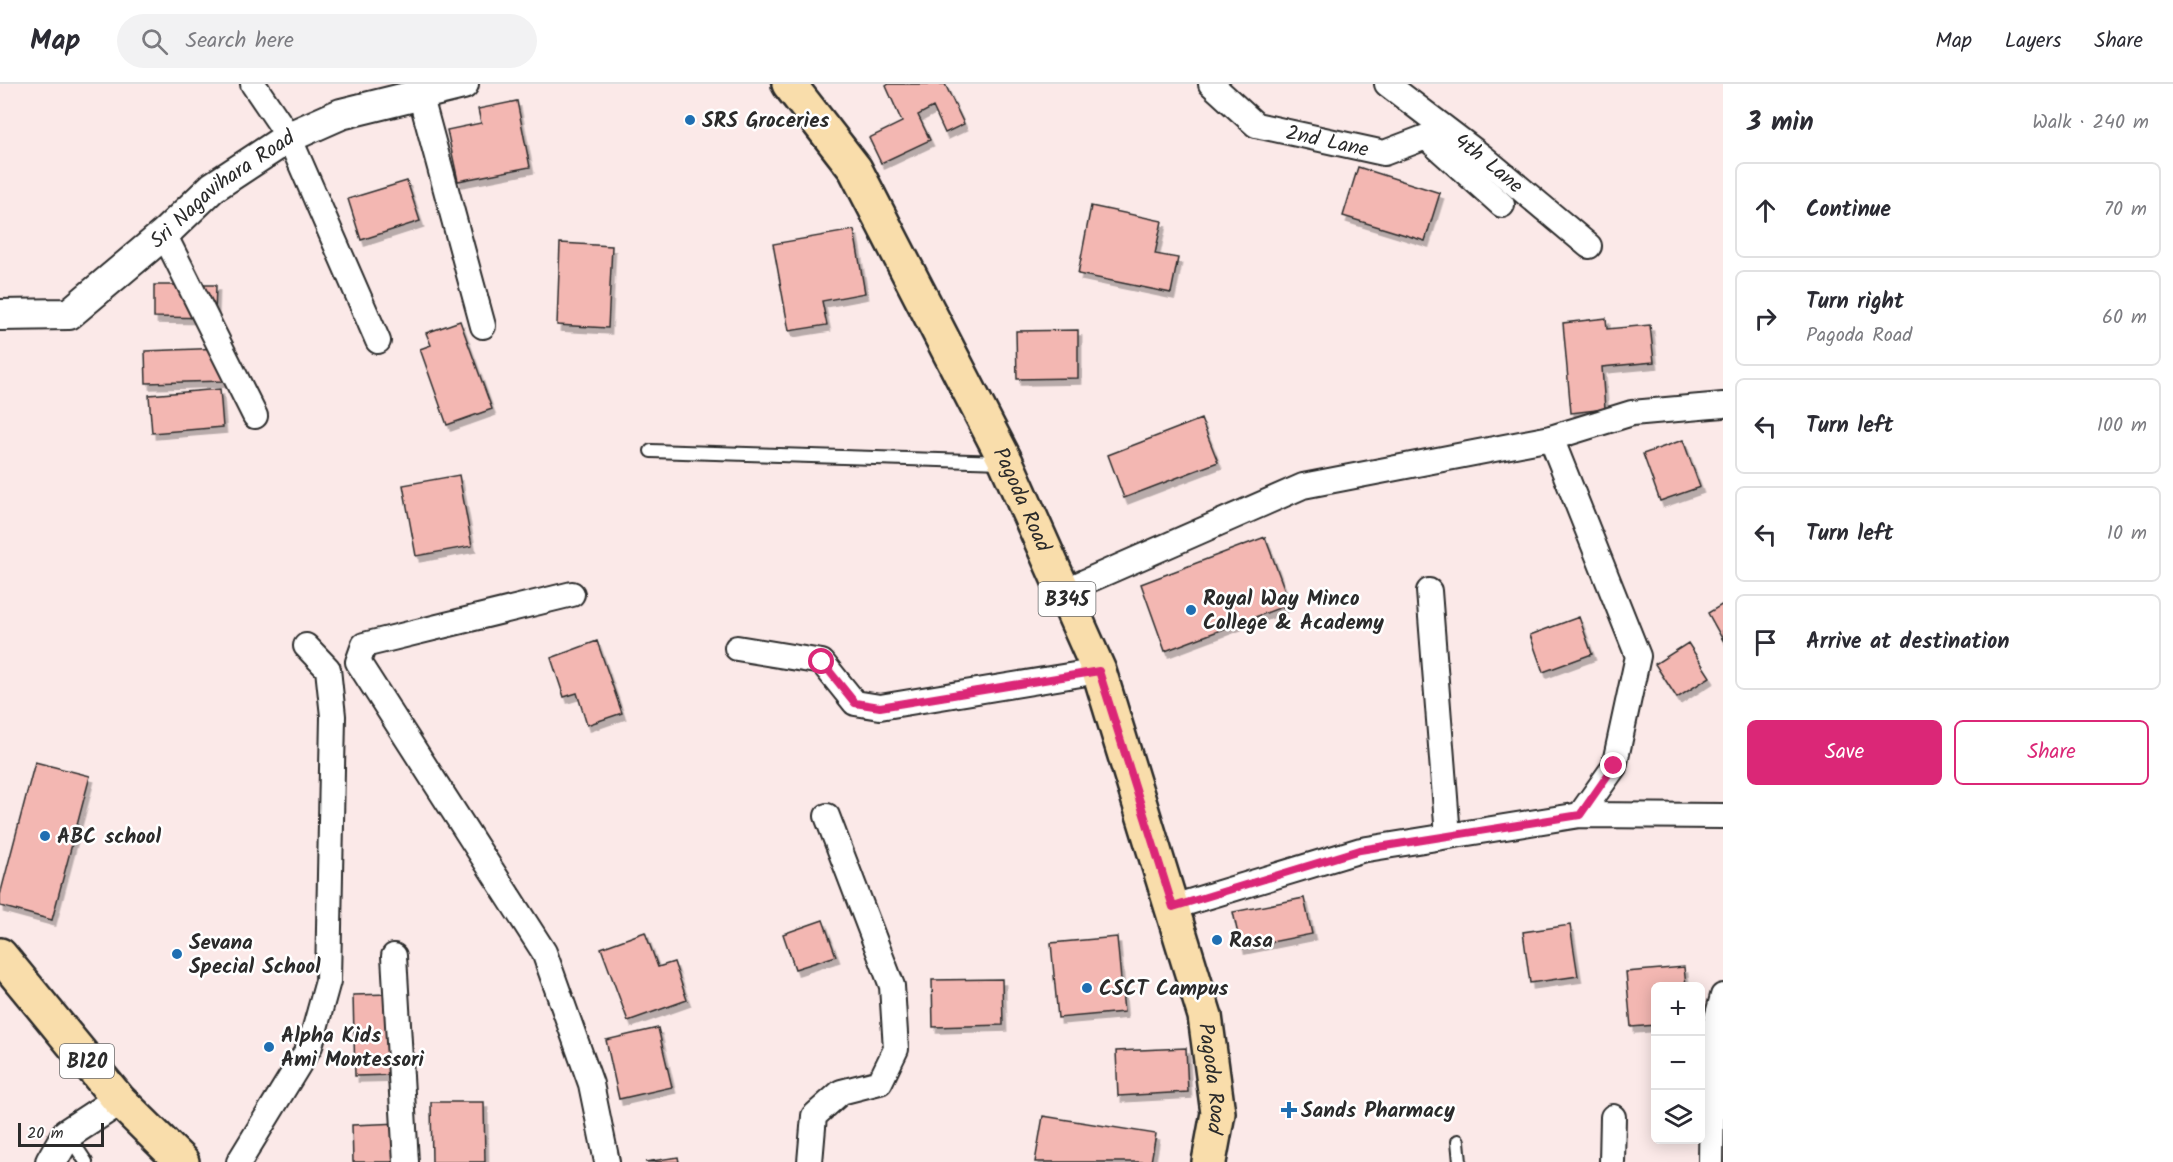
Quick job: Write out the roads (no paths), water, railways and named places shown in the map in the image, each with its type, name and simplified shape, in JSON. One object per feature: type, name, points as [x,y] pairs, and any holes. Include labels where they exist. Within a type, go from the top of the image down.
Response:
[{"type":"main road","name":"Pagoda Road","points":[[789,84],[855,169],[1006,462],[1099,671],[1205,1016],[1218,1113],[1209,1162]]},
{"type":"main road","name":"B120","points":[[0,955],[119,1100],[182,1162]]},
{"type":"street","points":[[254,84],[289,137],[378,341]]},
{"type":"street","name":"Sri Nagavihara Road","points":[[0,315],[69,314],[164,234],[213,187],[289,137],[341,114],[463,84]]},
{"type":"street","name":"2nd Lane","points":[[1211,84],[1256,125],[1384,153],[1426,137],[1502,205]]},
{"type":"street","name":"4th Lane","points":[[1387,84],[1484,158],[1589,246]]},
{"type":"street","points":[[420,94],[483,327]]},
{"type":"street","points":[[164,234],[255,416]]},
{"type":"street","points":[[1064,591],[1303,486],[1551,438],[1632,413],[1723,405]]},
{"type":"street","points":[[1551,438],[1638,656],[1614,766],[1580,815]]},
{"type":"street","points":[[1429,591],[1448,836]]},
{"type":"street","points":[[572,594],[364,645],[358,662],[544,952],[591,1084],[607,1162]]},
{"type":"street","points":[[239,1162],[310,1046],[328,981],[333,716],[328,669],[306,646]]},
{"type":"street","points":[[737,648],[822,662],[855,703],[880,707],[1099,671]]},
{"type":"street","points":[[1173,907],[1360,850],[1580,815],[1723,816]]},
{"type":"street","points":[[810,1162],[814,1116],[841,1092],[880,1082],[896,1048],[892,986],[827,816]]},
{"type":"street","points":[[394,956],[406,1162]]},
{"type":"street","points":[[1711,1162],[1713,1033],[1723,996]]},
{"type":"street","points":[[51,1162],[67,1134],[119,1100]]},
{"type":"street","points":[[1612,1162],[1613,1118]]},
{"type":"lane","points":[[651,451],[1006,462]]},
{"type":"lane","points":[[67,1134],[86,1162]]},
{"type":"lane","points":[[1458,1141],[1460,1162]]},
{"type":"place","name":"SRS Groceries","points":[[690,120]]},
{"type":"place","name":"Royal Way Minco College & Academy","points":[[1191,610]]},
{"type":"place","name":"ABC school","points":[[45,836]]},
{"type":"place","name":"Rasa","points":[[1217,940]]},
{"type":"place","name":"Sevana Special School","points":[[177,954]]},
{"type":"place","name":"CSCT Campus","points":[[1087,988]]},
{"type":"place","name":"Alpha Kids Ami Montessori","points":[[269,1047]]},
{"type":"place","name":"Sands Pharmacy","points":[[1289,1110]]}]
